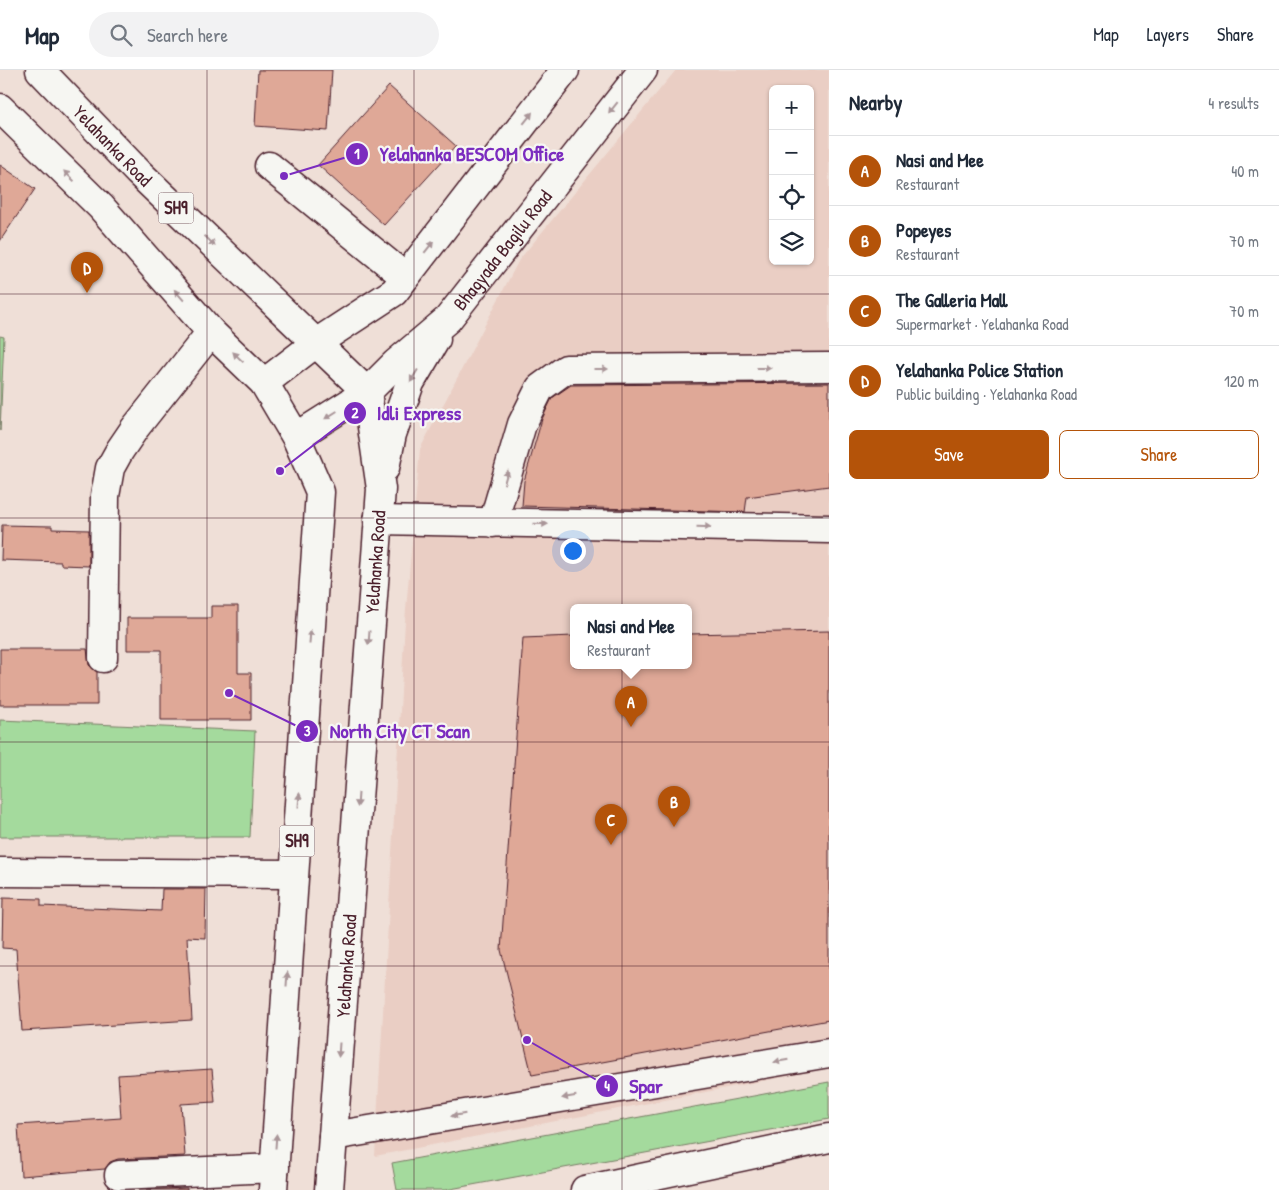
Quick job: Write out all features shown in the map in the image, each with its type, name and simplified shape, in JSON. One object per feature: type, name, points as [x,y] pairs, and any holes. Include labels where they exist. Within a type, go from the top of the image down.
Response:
[{"type":"main road","name":"Yelahanka Road","points":[[40,70],[138,172],[367,392],[380,489],[329,1190]]},
{"type":"main road","points":[[264,383],[316,343],[394,292],[565,70]]},
{"type":"main road","name":"Bhagyada Bagilu Road","points":[[296,437],[367,392],[396,363],[448,319],[643,70]]},
{"type":"main road","name":"SH9","points":[[0,108],[101,207],[212,332],[264,383],[296,437],[320,492],[274,1179]]},
{"type":"main road","points":[[269,166],[406,277]]},
{"type":"main road","points":[[380,489],[392,434],[410,383],[448,319]]},
{"type":"main road","points":[[103,658],[105,496],[110,468],[135,428],[212,332]]},
{"type":"main road","points":[[493,523],[522,424],[540,388],[566,370],[829,367]]},
{"type":"main road","points":[[378,520],[829,529]]},
{"type":"main road","points":[[0,872],[294,874]]},
{"type":"main road","points":[[333,1136],[829,1053]]},
{"type":"main road","points":[[585,1190],[829,1138]]},
{"type":"main road","points":[[119,1175],[274,1179]]},
{"type":"shaded area","points":[[676,70],[829,70],[829,1068],[375,1156],[405,621],[420,449],[519,260]]},
{"type":"green space","points":[[0,336],[4,337],[0,431]]},
{"type":"green space","points":[[0,720],[255,731],[250,837],[0,837]]},
{"type":"green space","points":[[829,1082],[829,1119],[445,1190],[397,1190],[392,1163]]},
{"type":"building","points":[[258,70],[332,70],[328,131],[255,126]]},
{"type":"building","points":[[389,86],[456,146],[384,225],[318,165]]},
{"type":"building","points":[[0,165],[35,189],[0,241]]},
{"type":"building","points":[[829,383],[829,486],[747,497],[745,512],[522,506],[524,481],[542,419],[552,398],[571,385]]},
{"type":"building","points":[[2,525],[52,526],[52,529],[89,530],[89,566],[61,565],[61,562],[1,560]]},
{"type":"building","points":[[211,606],[238,606],[238,673],[251,673],[251,720],[161,720],[161,650],[127,650],[127,618],[211,618]]},
{"type":"building","points":[[829,631],[829,1020],[532,1075],[501,950],[523,638],[570,636],[570,669],[692,669],[692,634]]},
{"type":"building","points":[[0,649],[87,649],[89,665],[97,672],[97,705],[0,705]]},
{"type":"building","points":[[162,889],[206,889],[205,938],[187,937],[192,1020],[22,1031],[16,949],[2,948],[3,898],[41,899],[41,906],[161,911]]},
{"type":"building","points":[[212,1069],[215,1102],[181,1104],[185,1156],[118,1159],[110,1162],[105,1169],[21,1176],[18,1125],[121,1118],[118,1075]]},
{"type":"building","points":[[187,1188],[187,1190],[139,1190]]},
{"type":"place","name":"Yelahanka BESCOM Office","points":[[284,176]]},
{"type":"place","name":"Yelahanka Police Station","points":[[87,293]]},
{"type":"place","name":"Idli Express","points":[[280,471]]},
{"type":"place","name":"North City CT Scan","points":[[229,693]]},
{"type":"place","name":"Nasi and Mee","points":[[631,727]]},
{"type":"place","name":"Popeyes","points":[[674,827]]},
{"type":"place","name":"The Galleria Mall","points":[[611,845]]},
{"type":"place","name":"Spar","points":[[527,1040]]}]
